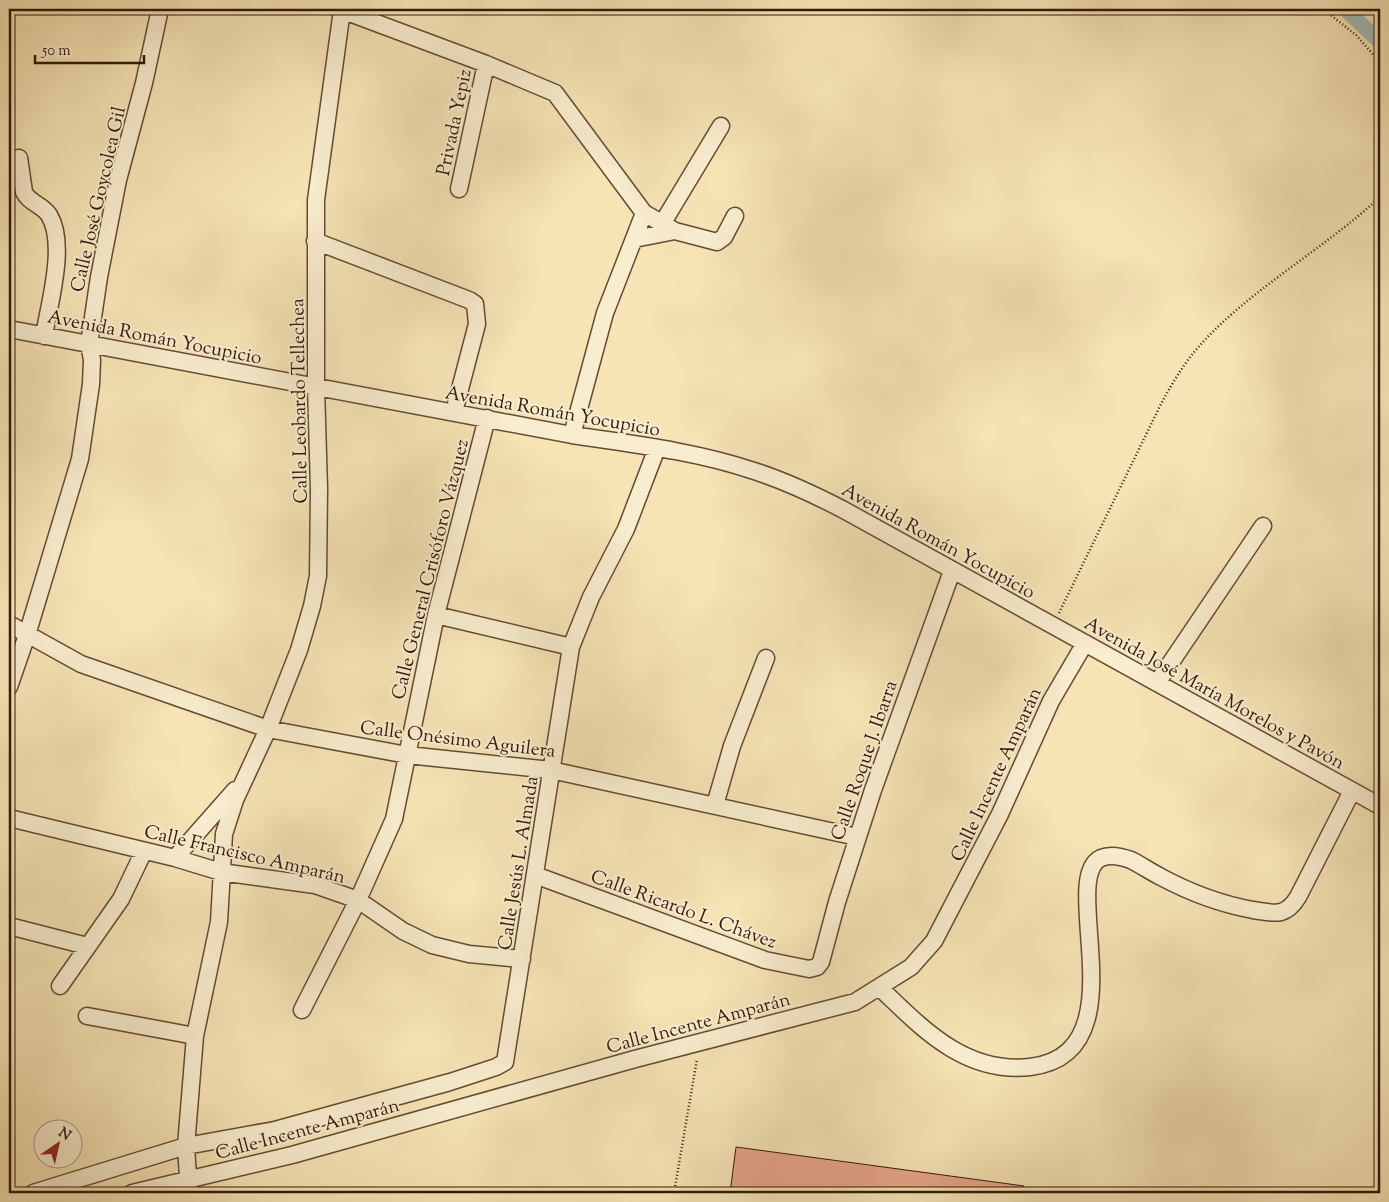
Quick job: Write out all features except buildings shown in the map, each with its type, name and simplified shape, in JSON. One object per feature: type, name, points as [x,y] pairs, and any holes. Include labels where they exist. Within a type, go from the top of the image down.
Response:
[{"type":"street","name":"Calle José Goycolea Gil","points":[[9,687],[27,635],[80,459],[91,384],[92,360],[89,344],[98,277],[118,180],[144,83],[160,9]]},
{"type":"street","points":[[340,9],[486,64],[555,94],[644,213],[668,227],[717,242],[724,237],[734,216]]},
{"type":"street","name":"Calle Leobardo Tellechea","points":[[188,1182],[186,1150],[195,1036],[216,940],[224,834],[235,800],[268,729],[301,642],[318,576],[319,489],[316,387],[316,241],[320,163],[340,9]]},
{"type":"street","name":"Privada Yepiz","points":[[459,188],[486,64]]},
{"type":"street","points":[[634,239],[668,227],[721,126]]},
{"type":"street","points":[[19,158],[24,192],[49,214],[56,240],[56,259],[44,336]]},
{"type":"street","points":[[572,435],[605,312],[644,213]]},
{"type":"street","points":[[316,241],[469,300],[475,304],[478,317],[477,324],[454,412]]},
{"type":"street","name":"Avenida Román Yocupicio","points":[[9,329],[572,435],[658,448],[751,470],[799,488],[842,509],[1055,627]]},
{"type":"street","name":"Calle General Crisóforo Vázquez","points":[[302,1010],[358,900],[394,819],[436,615],[486,418]]},
{"type":"street","name":"Calle Jesús L. Almada","points":[[186,1150],[275,1130],[450,1082],[496,1067],[505,1062],[571,648],[591,597],[626,529],[658,448]]},
{"type":"street","points":[[1157,683],[1262,526]]},
{"type":"street","name":"Calle Roque J. Ibarra","points":[[820,965],[857,837],[952,571]]},
{"type":"street","points":[[436,615],[571,648]]},
{"type":"street","name":"Calle Onésimo Aguilera","points":[[9,624],[80,664],[268,729],[408,755],[551,770],[857,837]]},
{"type":"street","name":"Avenida José María Morelos y Pavón","points":[[1055,627],[1380,806]]},
{"type":"street","name":"Calle Incente Amparán","points":[[132,1193],[188,1182],[292,1155],[700,1042],[855,1002],[911,967],[934,941],[1000,814],[1051,701],[1082,642]]},
{"type":"street","points":[[715,805],[732,746],[766,658]]},
{"type":"street","name":"Calle Leobardo Tellechea","points":[[175,858],[245,779]]},
{"type":"street","points":[[879,987],[929,1034],[961,1055],[1011,1067],[1036,1066],[1053,1061],[1072,1046],[1088,1014],[1091,959],[1088,880],[1094,864],[1102,858],[1116,856],[1130,860],[1187,890],[1223,904],[1272,913],[1284,912],[1292,908],[1352,791]]},
{"type":"street","name":"Calle Francisco Amparán","points":[[9,818],[175,858],[221,872],[296,881],[358,900],[403,931],[432,945],[469,954],[522,959]]},
{"type":"street","points":[[60,986],[121,899],[144,851]]},
{"type":"street","name":"Calle Ricardo L. Chávez","points":[[535,875],[765,960],[809,969],[820,965]]},
{"type":"street","points":[[9,926],[87,946]]},
{"type":"street","points":[[87,1016],[195,1036]]},
{"type":"street","points":[[33,1193],[186,1150]]},
{"type":"path","points":[[1323,9],[1356,35],[1380,62]]},
{"type":"path","points":[[1055,627],[1160,406],[1194,352],[1251,300],[1380,197]]},
{"type":"path","points":[[674,1193],[700,1042]]},
{"type":"waterway","points":[[1345,9],[1380,42]]}]
